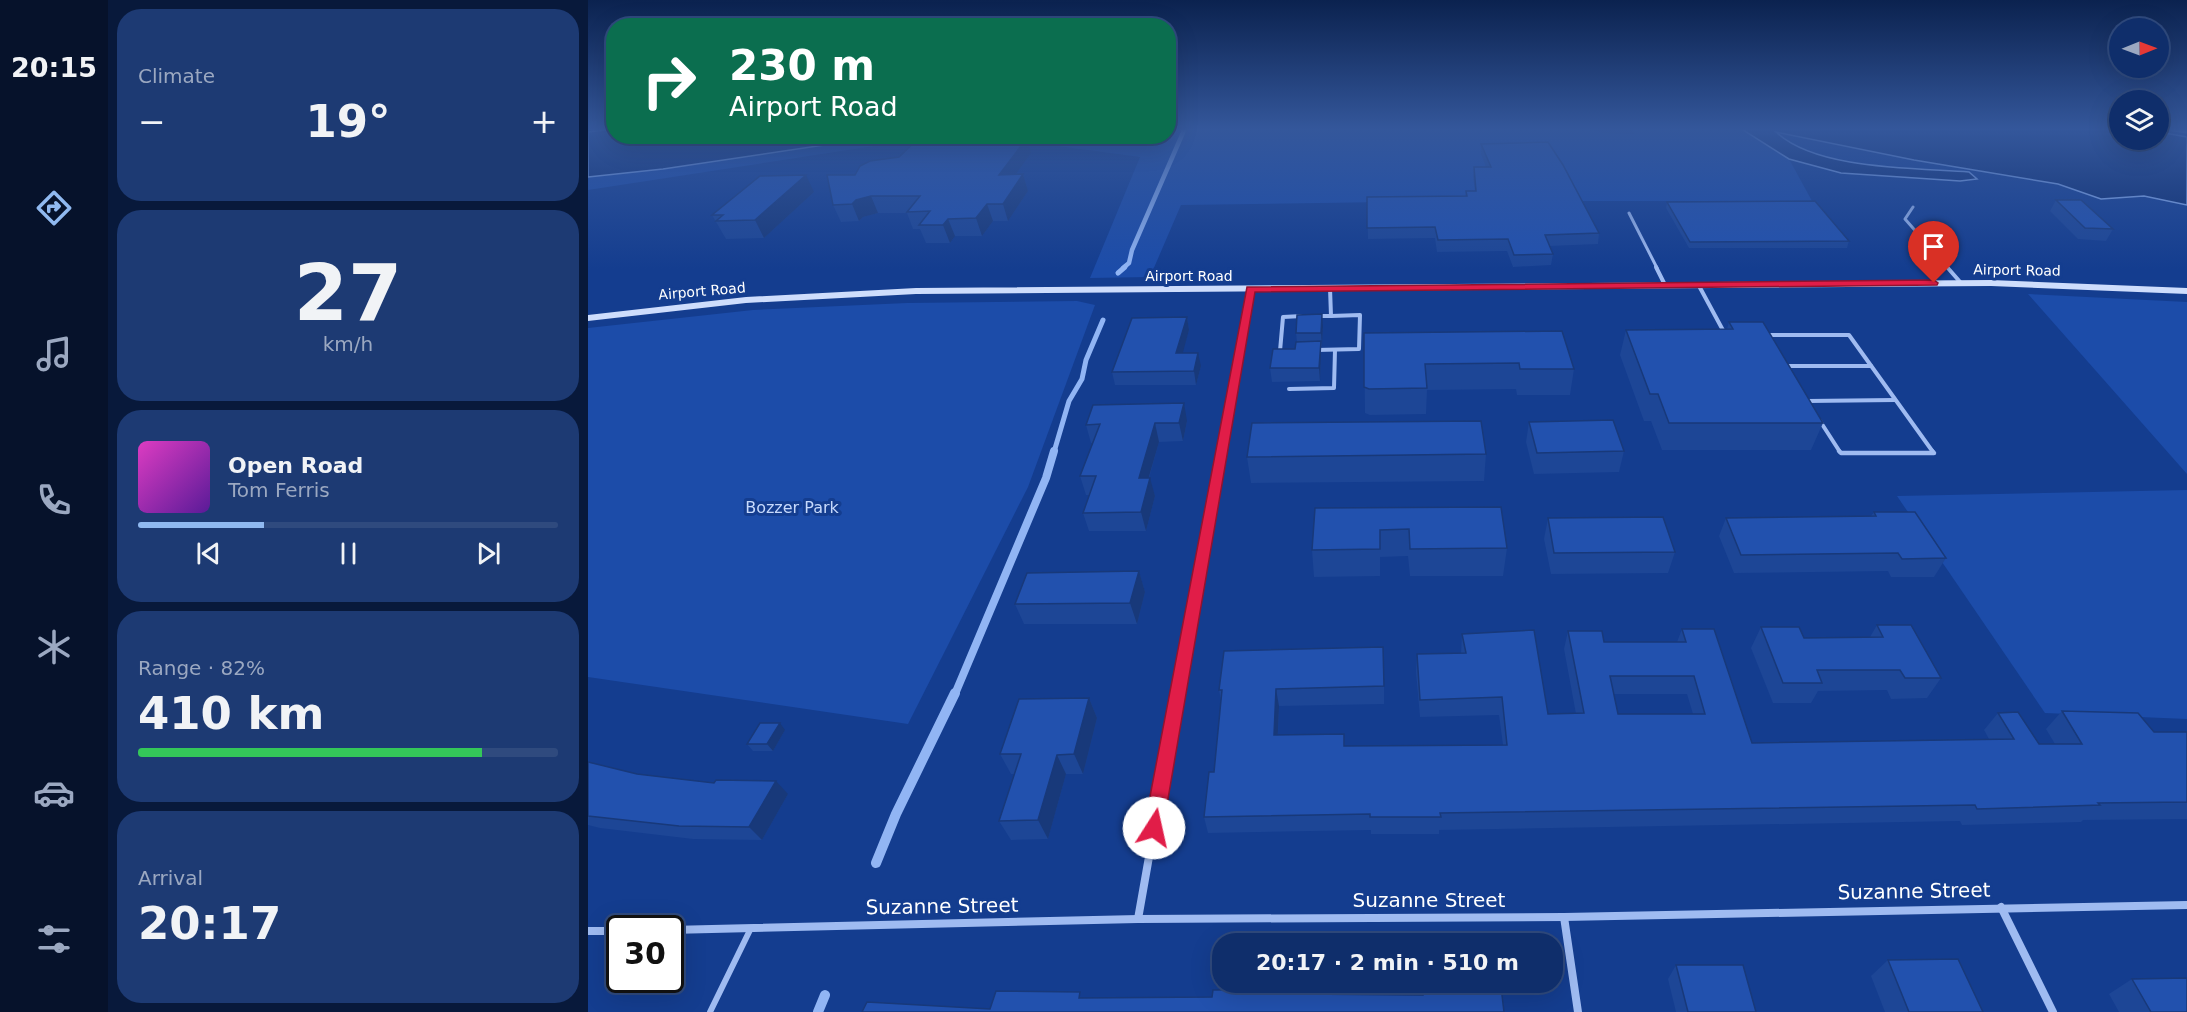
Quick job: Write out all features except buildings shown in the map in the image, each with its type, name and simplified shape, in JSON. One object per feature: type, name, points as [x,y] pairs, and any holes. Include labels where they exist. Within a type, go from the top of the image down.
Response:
[{"type":"main road","name":"Airport Road","points":[[588,318],[649,309],[831,294],[925,291],[1961,283],[2078,285],[2187,291]]},
{"type":"street","points":[[1138,919],[1250,289]]},
{"type":"street","name":"Suzanne Street","points":[[684,930],[1138,919],[1564,917],[2187,905]]},
{"type":"street","points":[[2001,907],[2053,1012]]},
{"type":"street","points":[[1564,917],[1578,1012]]},
{"type":"street","points":[[588,931],[606,931]]},
{"type":"lane","points":[[1913,207],[1905,219],[1961,283]]},
{"type":"lane","points":[[1629,213],[1665,285]]},
{"type":"lane","points":[[1698,284],[1725,335],[1735,335]]},
{"type":"lane","points":[[1330,288],[1331,316]]},
{"type":"lane","points":[[1291,351],[1280,351],[1283,316],[1360,315],[1359,349],[1313,350]]},
{"type":"lane","points":[[1755,335],[1849,335],[1934,453],[1841,453],[1819,418]]},
{"type":"lane","points":[[1765,335],[1770,343]]},
{"type":"lane","points":[[1290,389],[1334,388],[1335,350]]},
{"type":"lane","points":[[1780,358],[1790,375]]},
{"type":"lane","points":[[1785,366],[1871,366]]},
{"type":"lane","points":[[1802,392],[1813,410]]},
{"type":"lane","points":[[1807,401],[1895,400]]},
{"type":"lane","points":[[710,1012],[751,928]]},
{"type":"green space","points":[[605,175],[684,175],[588,190],[588,177]]},
{"type":"green space","points":[[1132,175],[1798,175],[1812,201],[1453,201],[1181,205],[1150,277],[1090,278]]},
{"type":"green space","points":[[2028,294],[2187,302],[2187,474]]},
{"type":"green space","name":"Bozzer Park","points":[[1077,301],[1095,305],[1028,487],[908,724],[588,677],[588,328],[753,310],[907,303]]},
{"type":"green space","points":[[2187,490],[2187,719],[2045,713],[1897,496]]},
{"type":"shaded area","points":[[1874,175],[1973,175],[1977,179],[1960,181]]},
{"type":"shaded area","points":[[2005,175],[2187,175],[2187,205],[2144,196],[2101,199],[2058,184]]},
{"type":"waterway","points":[[1123,268],[1129,263],[1132,250],[1164,175]]},
{"type":"waterway","points":[[1118,273],[1125,267]]},
{"type":"waterway","points":[[1054,452],[1069,401],[1082,379],[1086,360],[1103,320]]},
{"type":"waterway","points":[[955,694],[1046,478],[1054,451]]},
{"type":"waterway","points":[[876,863],[896,814],[955,693]]},
{"type":"waterway","points":[[818,1012],[825,995]]},
{"type":"route","points":[[1154,828],[1250,289],[1934,283]]}]
